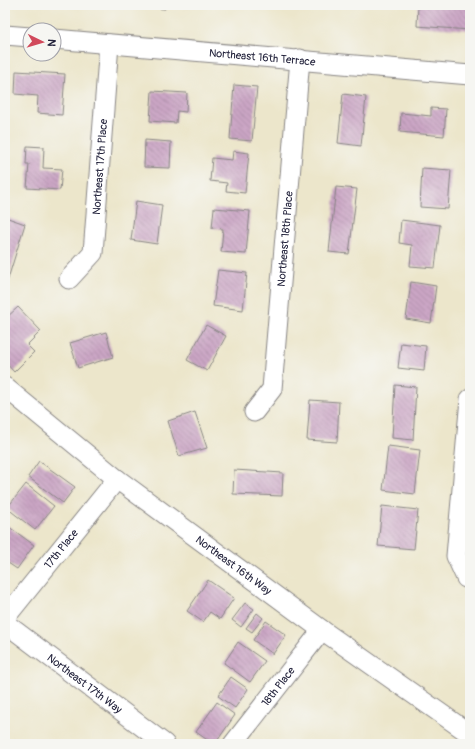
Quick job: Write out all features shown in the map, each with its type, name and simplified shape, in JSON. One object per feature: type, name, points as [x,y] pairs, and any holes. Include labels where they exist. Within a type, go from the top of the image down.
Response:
[{"type":"street","points":[[5,35],[22,36]]},
{"type":"street","name":"Northeast 16th Terrace","points":[[62,40],[300,59],[470,75]]},
{"type":"street","name":"Northeast 17th Place","points":[[69,280],[92,253],[109,44]]},
{"type":"street","name":"Northeast 18th Place","points":[[254,412],[272,390],[300,59]]},
{"type":"street","name":"Northeast 16th Way","points":[[5,387],[117,479],[322,630],[470,734]]},
{"type":"street","points":[[468,578],[456,556],[470,399]]},
{"type":"street","name":"17th Place","points":[[5,618],[117,479]]},
{"type":"street","name":"Northeast 17th Way","points":[[5,623],[165,744]]},
{"type":"street","name":"18th Place","points":[[233,744],[322,630]]},
{"type":"building","points":[[142,5],[165,5],[165,9],[142,7]]},
{"type":"building","points":[[256,5],[256,8],[229,6]]},
{"type":"building","points":[[418,5],[470,5],[469,30],[417,26]]},
{"type":"building","points":[[16,71],[65,74],[62,115],[37,113],[38,96],[15,94]]},
{"type":"building","points":[[234,85],[257,87],[252,141],[230,139]]},
{"type":"building","points":[[152,91],[187,93],[186,112],[177,111],[176,123],[150,121]]},
{"type":"building","points":[[343,94],[366,97],[361,146],[338,143]]},
{"type":"building","points":[[431,108],[446,109],[444,136],[400,132],[401,113],[431,116]]},
{"type":"building","points":[[145,140],[171,142],[170,168],[144,167]]},
{"type":"building","points":[[27,146],[44,147],[43,168],[62,169],[60,190],[27,188],[29,164],[26,164]]},
{"type":"building","points":[[233,151],[249,153],[245,193],[226,191],[227,183],[210,181],[212,158],[232,160]]},
{"type":"building","points":[[422,168],[451,170],[448,209],[420,207]]},
{"type":"building","points":[[336,187],[357,189],[349,254],[329,252]]},
{"type":"building","points":[[136,201],[162,205],[157,244],[131,240]]},
{"type":"building","points":[[214,208],[250,211],[246,254],[221,252],[223,229],[212,228]]},
{"type":"building","points":[[5,217],[25,224],[7,282],[5,282]]},
{"type":"building","points":[[401,220],[440,225],[435,268],[410,266],[412,245],[399,243]]},
{"type":"building","points":[[218,270],[247,273],[243,310],[213,306]]},
{"type":"building","points":[[411,282],[436,286],[431,323],[406,319]]},
{"type":"building","points":[[18,307],[41,331],[27,345],[34,352],[14,372],[5,362],[5,319]]},
{"type":"building","points":[[206,325],[226,336],[207,371],[187,360]]},
{"type":"building","points":[[106,332],[113,357],[78,368],[70,343]]},
{"type":"building","points":[[401,343],[426,346],[424,371],[398,368]]},
{"type":"building","points":[[395,385],[416,387],[413,440],[392,438]]},
{"type":"building","points":[[310,400],[339,402],[337,442],[307,440]]},
{"type":"building","points":[[195,412],[207,448],[179,456],[168,421]]},
{"type":"building","points":[[388,446],[420,450],[415,494],[383,490]]},
{"type":"building","points":[[39,461],[75,487],[63,503],[28,477]]},
{"type":"building","points":[[234,470],[283,473],[282,496],[233,494]]},
{"type":"building","points":[[26,484],[54,506],[35,530],[7,508]]},
{"type":"building","points":[[382,506],[418,510],[414,549],[378,546]]},
{"type":"building","points":[[5,524],[34,545],[17,569],[5,561]]},
{"type":"building","points":[[208,580],[234,598],[220,619],[210,612],[203,622],[187,611]]},
{"type":"building","points":[[245,603],[254,609],[241,627],[232,620]]},
{"type":"building","points":[[257,613],[263,618],[252,632],[246,628]]},
{"type":"building","points":[[266,621],[286,635],[273,654],[253,640]]},
{"type":"building","points":[[238,642],[265,661],[250,682],[224,663]]},
{"type":"building","points":[[231,677],[248,689],[235,708],[218,696]]},
{"type":"building","points":[[217,702],[235,715],[215,744],[213,744],[196,732]]}]
